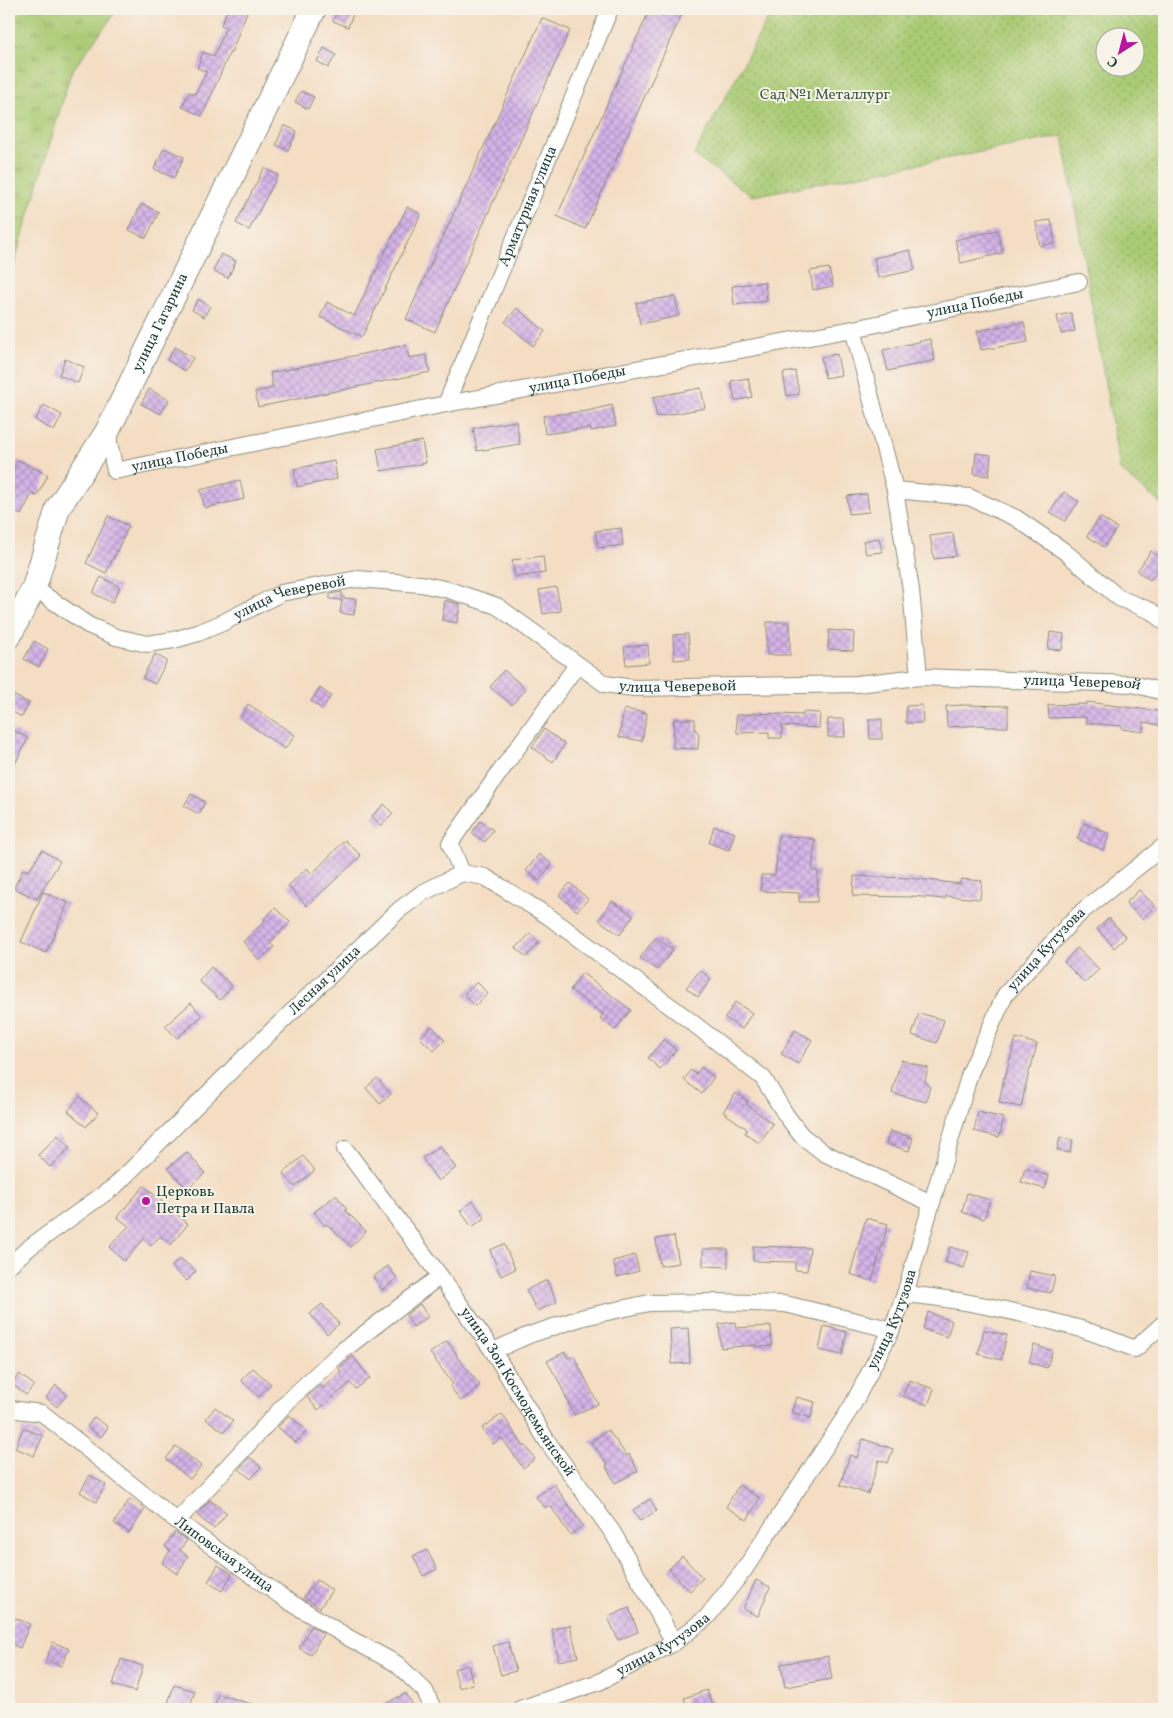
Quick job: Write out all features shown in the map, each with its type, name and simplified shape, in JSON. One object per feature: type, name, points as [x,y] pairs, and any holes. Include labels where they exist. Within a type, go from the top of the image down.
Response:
[{"type":"street","name":"улица Гагарина","points":[[9,636],[34,588],[58,508],[107,432],[314,9]]},
{"type":"street","name":"Арматурная улица","points":[[446,404],[610,9]]},
{"type":"street","name":"улица Победы","points":[[107,432],[115,470],[446,404],[853,329],[1079,282]]},
{"type":"street","points":[[853,329],[894,490],[911,590],[919,677]]},
{"type":"street","points":[[894,490],[969,497],[1016,518],[1064,551],[1119,598],[1151,611],[1164,622]]},
{"type":"street","name":"улица Чеверевой","points":[[34,588],[88,625],[116,637],[147,644],[174,640],[198,633],[281,593],[357,579],[422,584],[449,590],[497,606],[605,684],[633,688],[857,684],[919,677],[1133,684],[1164,692]]},
{"type":"street","points":[[577,665],[450,843],[462,873],[485,876],[548,916],[690,1020],[763,1078],[801,1135],[824,1153],[931,1203]]},
{"type":"street","name":"улица Кутузова","points":[[520,1709],[599,1682],[674,1643],[707,1618],[744,1570],[851,1408],[891,1331],[905,1294],[970,1072],[1005,995],[1070,923],[1164,846]]},
{"type":"street","name":"Лесная улица","points":[[9,1265],[30,1247],[115,1186],[256,1046],[399,910],[422,893],[462,873]]},
{"type":"street","name":"улица Зои Космодемьянской","points":[[345,1149],[440,1276],[493,1351],[547,1441],[613,1533],[674,1643]]},
{"type":"street","points":[[177,1521],[290,1399],[342,1351],[440,1276]]},
{"type":"street","points":[[905,1294],[938,1297],[1072,1326],[1136,1349],[1164,1324]]},
{"type":"street","points":[[493,1351],[529,1335],[584,1317],[649,1303],[785,1304],[891,1331]]},
{"type":"street","name":"Липовская улица","points":[[9,1409],[42,1413],[177,1521],[284,1599],[397,1664],[425,1691],[433,1709]]},
{"type":"green space","points":[[9,9],[118,9],[71,72],[9,282]]},
{"type":"green space","name":"Сад №1 Металлург","points":[[773,9],[1164,9],[1164,506],[1120,470],[1063,136],[752,196],[694,155]]},
{"type":"building","points":[[228,9],[248,9],[231,53],[202,116],[182,107],[189,92],[195,94],[207,72],[197,68],[203,52],[214,57],[226,27],[221,25]]},
{"type":"building","points":[[338,9],[353,14],[348,27],[333,21]]},
{"type":"building","points":[[650,9],[684,9],[585,229],[557,216]]},
{"type":"building","points":[[542,18],[570,30],[435,332],[406,319]]},
{"type":"building","points":[[324,48],[336,55],[328,68],[317,61]]},
{"type":"building","points":[[301,91],[314,97],[308,109],[295,102]]},
{"type":"building","points":[[284,125],[297,131],[288,150],[276,145]]},
{"type":"building","points":[[164,148],[184,157],[174,178],[154,169]]},
{"type":"building","points":[[264,168],[278,175],[249,230],[236,223]]},
{"type":"building","points":[[141,204],[159,212],[146,238],[129,230]]},
{"type":"building","points":[[407,207],[421,214],[362,337],[320,317],[327,302],[354,316]]},
{"type":"building","points":[[1051,220],[1055,243],[1040,246],[1036,222]]},
{"type":"building","points":[[997,230],[1003,253],[961,263],[955,240]]},
{"type":"building","points":[[910,250],[915,270],[878,278],[874,258]]},
{"type":"building","points":[[221,254],[236,261],[228,278],[213,271]]},
{"type":"building","points":[[829,268],[833,286],[813,290],[810,271]]},
{"type":"building","points":[[765,282],[767,301],[734,305],[732,286]]},
{"type":"building","points":[[675,296],[679,316],[640,324],[636,303]]},
{"type":"building","points":[[198,299],[210,306],[204,317],[192,310]]},
{"type":"building","points":[[517,308],[545,331],[533,346],[505,322]]},
{"type":"building","points":[[1071,313],[1075,331],[1061,334],[1057,316]]},
{"type":"building","points":[[1024,322],[1028,342],[981,350],[977,331]]},
{"type":"building","points":[[930,339],[935,360],[888,371],[883,350]]},
{"type":"building","points":[[406,345],[409,358],[426,355],[430,372],[258,407],[255,392],[273,388],[270,373]]},
{"type":"building","points":[[175,347],[193,358],[185,371],[167,360]]},
{"type":"building","points":[[837,354],[841,375],[825,378],[821,357]]},
{"type":"building","points":[[65,359],[84,367],[78,383],[59,375]]},
{"type":"building","points":[[795,371],[799,394],[787,396],[783,373]]},
{"type":"building","points":[[748,378],[752,397],[735,401],[731,381]]},
{"type":"building","points":[[701,388],[705,408],[657,417],[653,397]]},
{"type":"building","points":[[149,389],[169,400],[161,414],[141,404]]},
{"type":"building","points":[[44,405],[62,415],[54,431],[35,420]]},
{"type":"building","points":[[612,405],[616,426],[591,431],[590,428],[545,434],[543,416],[587,411]]},
{"type":"building","points":[[516,421],[520,444],[477,451],[473,428]]},
{"type":"building","points":[[422,441],[426,463],[381,471],[377,449]]},
{"type":"building","points":[[976,453],[991,455],[989,476],[974,474]]},
{"type":"building","points":[[18,460],[48,475],[37,496],[32,494],[21,515],[9,508],[9,479]]},
{"type":"building","points":[[334,461],[337,479],[297,487],[294,469]]},
{"type":"building","points":[[240,480],[244,499],[205,508],[200,490]]},
{"type":"building","points":[[1064,492],[1079,502],[1065,521],[1050,512]]},
{"type":"building","points":[[867,494],[869,512],[849,514],[847,496]]},
{"type":"building","points":[[108,516],[129,526],[106,573],[86,563]]},
{"type":"building","points":[[1100,517],[1117,528],[1104,547],[1087,536]]},
{"type":"building","points":[[621,528],[623,545],[598,548],[595,531]]},
{"type":"building","points":[[953,533],[956,556],[934,559],[930,536]]},
{"type":"building","points":[[879,538],[882,552],[866,554],[863,541]]},
{"type":"building","points":[[1151,551],[1164,561],[1150,580],[1137,571]]},
{"type":"building","points":[[543,556],[545,573],[515,577],[512,560]]},
{"type":"building","points":[[101,577],[120,587],[112,603],[93,593]]},
{"type":"building","points":[[556,587],[561,611],[543,614],[539,590]]},
{"type":"building","points":[[342,592],[342,598],[356,599],[354,615],[340,613],[342,600],[330,599],[330,594]]},
{"type":"building","points":[[445,600],[460,604],[457,623],[442,620]]},
{"type":"building","points":[[767,622],[790,622],[790,655],[767,655]]},
{"type":"building","points":[[829,630],[854,632],[853,651],[828,649]]},
{"type":"building","points":[[1050,632],[1064,634],[1062,650],[1048,649]]},
{"type":"building","points":[[688,634],[690,659],[674,660],[673,635]]},
{"type":"building","points":[[34,641],[48,649],[39,667],[24,659]]},
{"type":"building","points":[[648,645],[649,663],[626,665],[624,647]]},
{"type":"building","points":[[155,654],[167,661],[155,684],[142,678]]},
{"type":"building","points":[[504,670],[526,689],[512,705],[490,687]]},
{"type":"building","points":[[320,688],[331,696],[322,709],[311,701]]},
{"type":"building","points":[[9,693],[29,703],[22,717],[9,710]]},
{"type":"building","points":[[1087,702],[1164,712],[1164,726],[1144,722],[1143,732],[1122,729],[1122,726],[1086,723],[1086,717],[1049,718],[1048,705],[1087,704]]},
{"type":"building","points":[[248,704],[295,735],[285,749],[240,718]]},
{"type":"building","points":[[922,705],[923,723],[906,723],[906,706]]},
{"type":"building","points":[[946,706],[1008,706],[1008,727],[985,727],[985,725],[947,727]]},
{"type":"building","points":[[624,709],[647,713],[642,741],[619,737]]},
{"type":"building","points":[[803,712],[820,713],[819,728],[782,726],[782,738],[769,738],[769,732],[737,733],[736,715],[752,713],[803,715]]},
{"type":"building","points":[[674,719],[695,719],[695,729],[699,734],[698,749],[673,748]]},
{"type":"building","points":[[828,719],[844,719],[845,737],[828,737]]},
{"type":"building","points":[[869,719],[882,719],[882,739],[870,739]]},
{"type":"building","points":[[544,729],[565,744],[553,762],[532,747]]},
{"type":"building","points":[[13,730],[28,738],[9,776],[9,738]]},
{"type":"building","points":[[191,794],[205,802],[199,814],[184,806]]},
{"type":"building","points":[[384,804],[393,814],[381,826],[372,816]]},
{"type":"building","points":[[480,821],[493,830],[485,842],[472,833]]},
{"type":"building","points":[[1084,823],[1110,834],[1103,850],[1077,839]]},
{"type":"building","points":[[714,826],[735,833],[729,850],[709,843]]},
{"type":"building","points":[[779,835],[815,839],[812,871],[818,871],[817,902],[799,902],[799,893],[761,891],[761,875],[775,875]]},
{"type":"building","points":[[345,840],[361,856],[307,906],[288,886],[307,868],[312,874]]},
{"type":"building","points":[[42,850],[60,861],[37,899],[14,888],[23,869],[29,871]]},
{"type":"building","points":[[539,854],[552,864],[539,881],[526,871]]},
{"type":"building","points":[[854,876],[910,878],[960,884],[961,879],[982,881],[980,899],[946,896],[945,899],[912,896],[853,896]]},
{"type":"building","points":[[570,883],[588,899],[577,911],[559,895]]},
{"type":"building","points":[[1139,890],[1155,906],[1142,919],[1126,903]]},
{"type":"building","points":[[43,892],[68,903],[46,953],[21,942]]},
{"type":"building","points":[[612,901],[633,916],[620,935],[599,920]]},
{"type":"building","points":[[275,908],[290,922],[270,943],[274,947],[259,960],[243,942],[265,921],[264,919]]},
{"type":"building","points":[[1109,918],[1126,937],[1114,948],[1097,929]]},
{"type":"building","points":[[530,934],[539,942],[526,957],[516,948]]},
{"type":"building","points":[[656,937],[673,950],[657,970],[640,958]]},
{"type":"building","points":[[1077,948],[1099,969],[1085,983],[1064,962]]},
{"type":"building","points":[[211,967],[232,986],[220,1000],[199,981]]},
{"type":"building","points":[[700,970],[711,979],[698,997],[686,988]]},
{"type":"building","points":[[582,973],[631,1010],[615,1030],[600,1018],[603,1014],[570,990]]},
{"type":"building","points":[[477,982],[488,994],[475,1006],[464,994]]},
{"type":"building","points":[[735,1002],[752,1013],[742,1029],[725,1018]]},
{"type":"building","points":[[191,1003],[202,1016],[177,1038],[165,1026]]},
{"type":"building","points":[[919,1013],[944,1020],[937,1043],[912,1035]]},
{"type":"building","points":[[432,1026],[445,1040],[434,1051],[420,1038]]},
{"type":"building","points":[[795,1030],[812,1040],[798,1064],[781,1054]]},
{"type":"building","points":[[1016,1038],[1037,1044],[1021,1107],[999,1103],[1004,1077]]},
{"type":"building","points":[[664,1039],[676,1050],[660,1069],[648,1058]]},
{"type":"building","points":[[901,1060],[928,1068],[925,1081],[930,1086],[926,1102],[892,1093]]},
{"type":"building","points":[[701,1067],[714,1077],[702,1094],[684,1080],[691,1070],[696,1074]]},
{"type":"building","points":[[377,1078],[391,1094],[380,1104],[366,1088]]},
{"type":"building","points":[[736,1093],[748,1102],[746,1104],[773,1124],[759,1143],[745,1133],[747,1129],[723,1112]]},
{"type":"building","points":[[80,1097],[98,1113],[86,1127],[68,1111]]},
{"type":"building","points":[[978,1112],[1004,1118],[999,1137],[974,1131]]},
{"type":"building","points":[[890,1131],[913,1138],[909,1151],[886,1144]]},
{"type":"building","points":[[58,1135],[70,1148],[50,1167],[38,1155]]},
{"type":"building","points":[[1060,1137],[1073,1140],[1070,1153],[1057,1150]]},
{"type":"building","points":[[440,1146],[456,1168],[438,1181],[422,1158]]},
{"type":"building","points":[[187,1152],[205,1173],[187,1189],[168,1168]]},
{"type":"building","points":[[303,1156],[315,1170],[295,1187],[283,1173]]},
{"type":"building","points":[[1025,1168],[1049,1176],[1045,1189],[1021,1182]]},
{"type":"building","name":"Церковь Петра и Павла","points":[[144,1186],[188,1224],[171,1245],[160,1236],[151,1246],[144,1239],[124,1261],[109,1247],[129,1226],[117,1217]]},
{"type":"building","points":[[967,1193],[990,1200],[984,1219],[962,1212]]},
{"type":"building","points":[[336,1195],[347,1209],[345,1210],[366,1231],[351,1247],[327,1224],[325,1226],[314,1212]]},
{"type":"building","points":[[473,1201],[485,1218],[472,1227],[460,1211]]},
{"type":"building","points":[[866,1218],[888,1224],[872,1281],[850,1274]]},
{"type":"building","points":[[674,1236],[679,1263],[660,1266],[656,1239]]},
{"type":"building","points":[[504,1244],[515,1269],[501,1276],[490,1250]]},
{"type":"building","points":[[753,1246],[810,1248],[807,1271],[795,1270],[795,1262],[753,1261]]},
{"type":"building","points":[[950,1247],[969,1252],[964,1268],[945,1262]]},
{"type":"building","points":[[703,1249],[728,1249],[728,1267],[703,1266]]},
{"type":"building","points":[[635,1255],[639,1271],[617,1277],[613,1261]]},
{"type":"building","points":[[180,1258],[196,1271],[187,1281],[171,1267]]},
{"type":"building","points":[[388,1266],[397,1278],[382,1290],[373,1277]]},
{"type":"building","points":[[1030,1271],[1055,1276],[1051,1293],[1027,1288]]},
{"type":"building","points":[[547,1280],[557,1302],[537,1311],[526,1290]]},
{"type":"building","points":[[322,1304],[339,1324],[327,1334],[310,1314]]},
{"type":"building","points":[[420,1304],[428,1317],[413,1327],[406,1315]]},
{"type":"building","points":[[928,1312],[952,1321],[947,1337],[923,1329]]},
{"type":"building","points":[[735,1322],[736,1328],[771,1326],[772,1346],[756,1347],[756,1345],[721,1348],[719,1324]]},
{"type":"building","points":[[824,1326],[847,1332],[842,1355],[819,1350]]},
{"type":"building","points":[[688,1328],[690,1363],[672,1364],[670,1329]]},
{"type":"building","points":[[984,1330],[1007,1335],[1001,1360],[978,1354]]},
{"type":"building","points":[[447,1341],[456,1356],[480,1385],[461,1401],[450,1387],[453,1384],[430,1353]]},
{"type":"building","points":[[1034,1345],[1052,1351],[1047,1368],[1029,1362]]},
{"type":"building","points":[[565,1352],[568,1358],[574,1356],[598,1404],[574,1415],[547,1361]]},
{"type":"building","points":[[353,1356],[370,1378],[356,1389],[350,1383],[318,1410],[307,1397],[320,1385],[323,1388],[341,1372],[339,1368]]},
{"type":"building","points":[[253,1368],[271,1384],[259,1397],[241,1380]]},
{"type":"building","points":[[19,1374],[34,1385],[26,1395],[12,1384]]},
{"type":"building","points":[[909,1380],[934,1389],[928,1405],[903,1396]]},
{"type":"building","points":[[56,1385],[67,1395],[57,1407],[46,1398]]},
{"type":"building","points":[[796,1397],[815,1402],[811,1418],[792,1412]]},
{"type":"building","points":[[215,1407],[233,1421],[224,1432],[206,1419]]},
{"type":"building","points":[[502,1414],[524,1447],[525,1445],[535,1459],[523,1468],[502,1438],[493,1444],[482,1428]]},
{"type":"building","points":[[289,1415],[307,1431],[296,1443],[278,1427]]},
{"type":"building","points":[[94,1417],[108,1427],[101,1437],[87,1427]]},
{"type":"building","points":[[23,1428],[43,1436],[34,1456],[15,1448]]},
{"type":"building","points":[[608,1430],[627,1456],[629,1454],[638,1471],[615,1483],[606,1466],[608,1465],[591,1442]]},
{"type":"building","points":[[863,1439],[893,1449],[888,1463],[879,1460],[868,1494],[840,1485],[850,1455],[857,1458]]},
{"type":"building","points":[[176,1446],[201,1466],[190,1479],[166,1459]]},
{"type":"building","points":[[250,1457],[261,1467],[251,1479],[239,1469]]},
{"type":"building","points":[[90,1475],[106,1485],[96,1502],[80,1492]]},
{"type":"building","points":[[554,1484],[583,1526],[570,1535],[550,1505],[545,1508],[536,1497]]},
{"type":"building","points":[[739,1485],[760,1498],[747,1520],[726,1507]]},
{"type":"building","points":[[130,1499],[145,1509],[129,1533],[114,1523]]},
{"type":"building","points":[[650,1499],[657,1511],[640,1521],[633,1510]]},
{"type":"building","points":[[210,1500],[227,1513],[214,1529],[197,1515]]},
{"type":"building","points":[[175,1532],[187,1540],[180,1550],[188,1556],[177,1574],[162,1563],[170,1551],[165,1546]]},
{"type":"building","points":[[427,1550],[437,1569],[423,1576],[413,1556]]},
{"type":"building","points":[[682,1556],[703,1578],[690,1591],[669,1569]]},
{"type":"building","points":[[218,1565],[232,1574],[222,1591],[208,1582]]},
{"type":"building","points":[[317,1580],[332,1590],[320,1608],[304,1597]]},
{"type":"building","points":[[756,1580],[770,1587],[758,1616],[743,1609]]},
{"type":"building","points":[[629,1608],[638,1632],[618,1640],[608,1617]]},
{"type":"building","points":[[15,1618],[30,1624],[20,1648],[9,1643],[9,1633]]},
{"type":"building","points":[[570,1625],[578,1657],[559,1661],[552,1629]]},
{"type":"building","points":[[311,1626],[323,1634],[311,1655],[299,1648]]},
{"type":"building","points":[[53,1642],[69,1649],[61,1666],[46,1660]]},
{"type":"building","points":[[508,1642],[516,1671],[501,1675],[493,1646]]},
{"type":"building","points":[[828,1656],[832,1679],[785,1687],[781,1664]]},
{"type":"building","points":[[121,1659],[143,1666],[135,1692],[113,1685]]},
{"type":"building","points":[[468,1665],[473,1684],[459,1688],[454,1669]]},
{"type":"building","points":[[174,1685],[195,1691],[189,1709],[166,1709]]},
{"type":"building","points":[[707,1690],[714,1709],[688,1709],[684,1698]]},
{"type":"building","points":[[406,1693],[415,1709],[376,1709]]},
{"type":"building","points":[[218,1694],[258,1706],[258,1709],[214,1709]]},
{"type":"place","name":"Церковь Петра и Павла","points":[[146,1201]]}]
